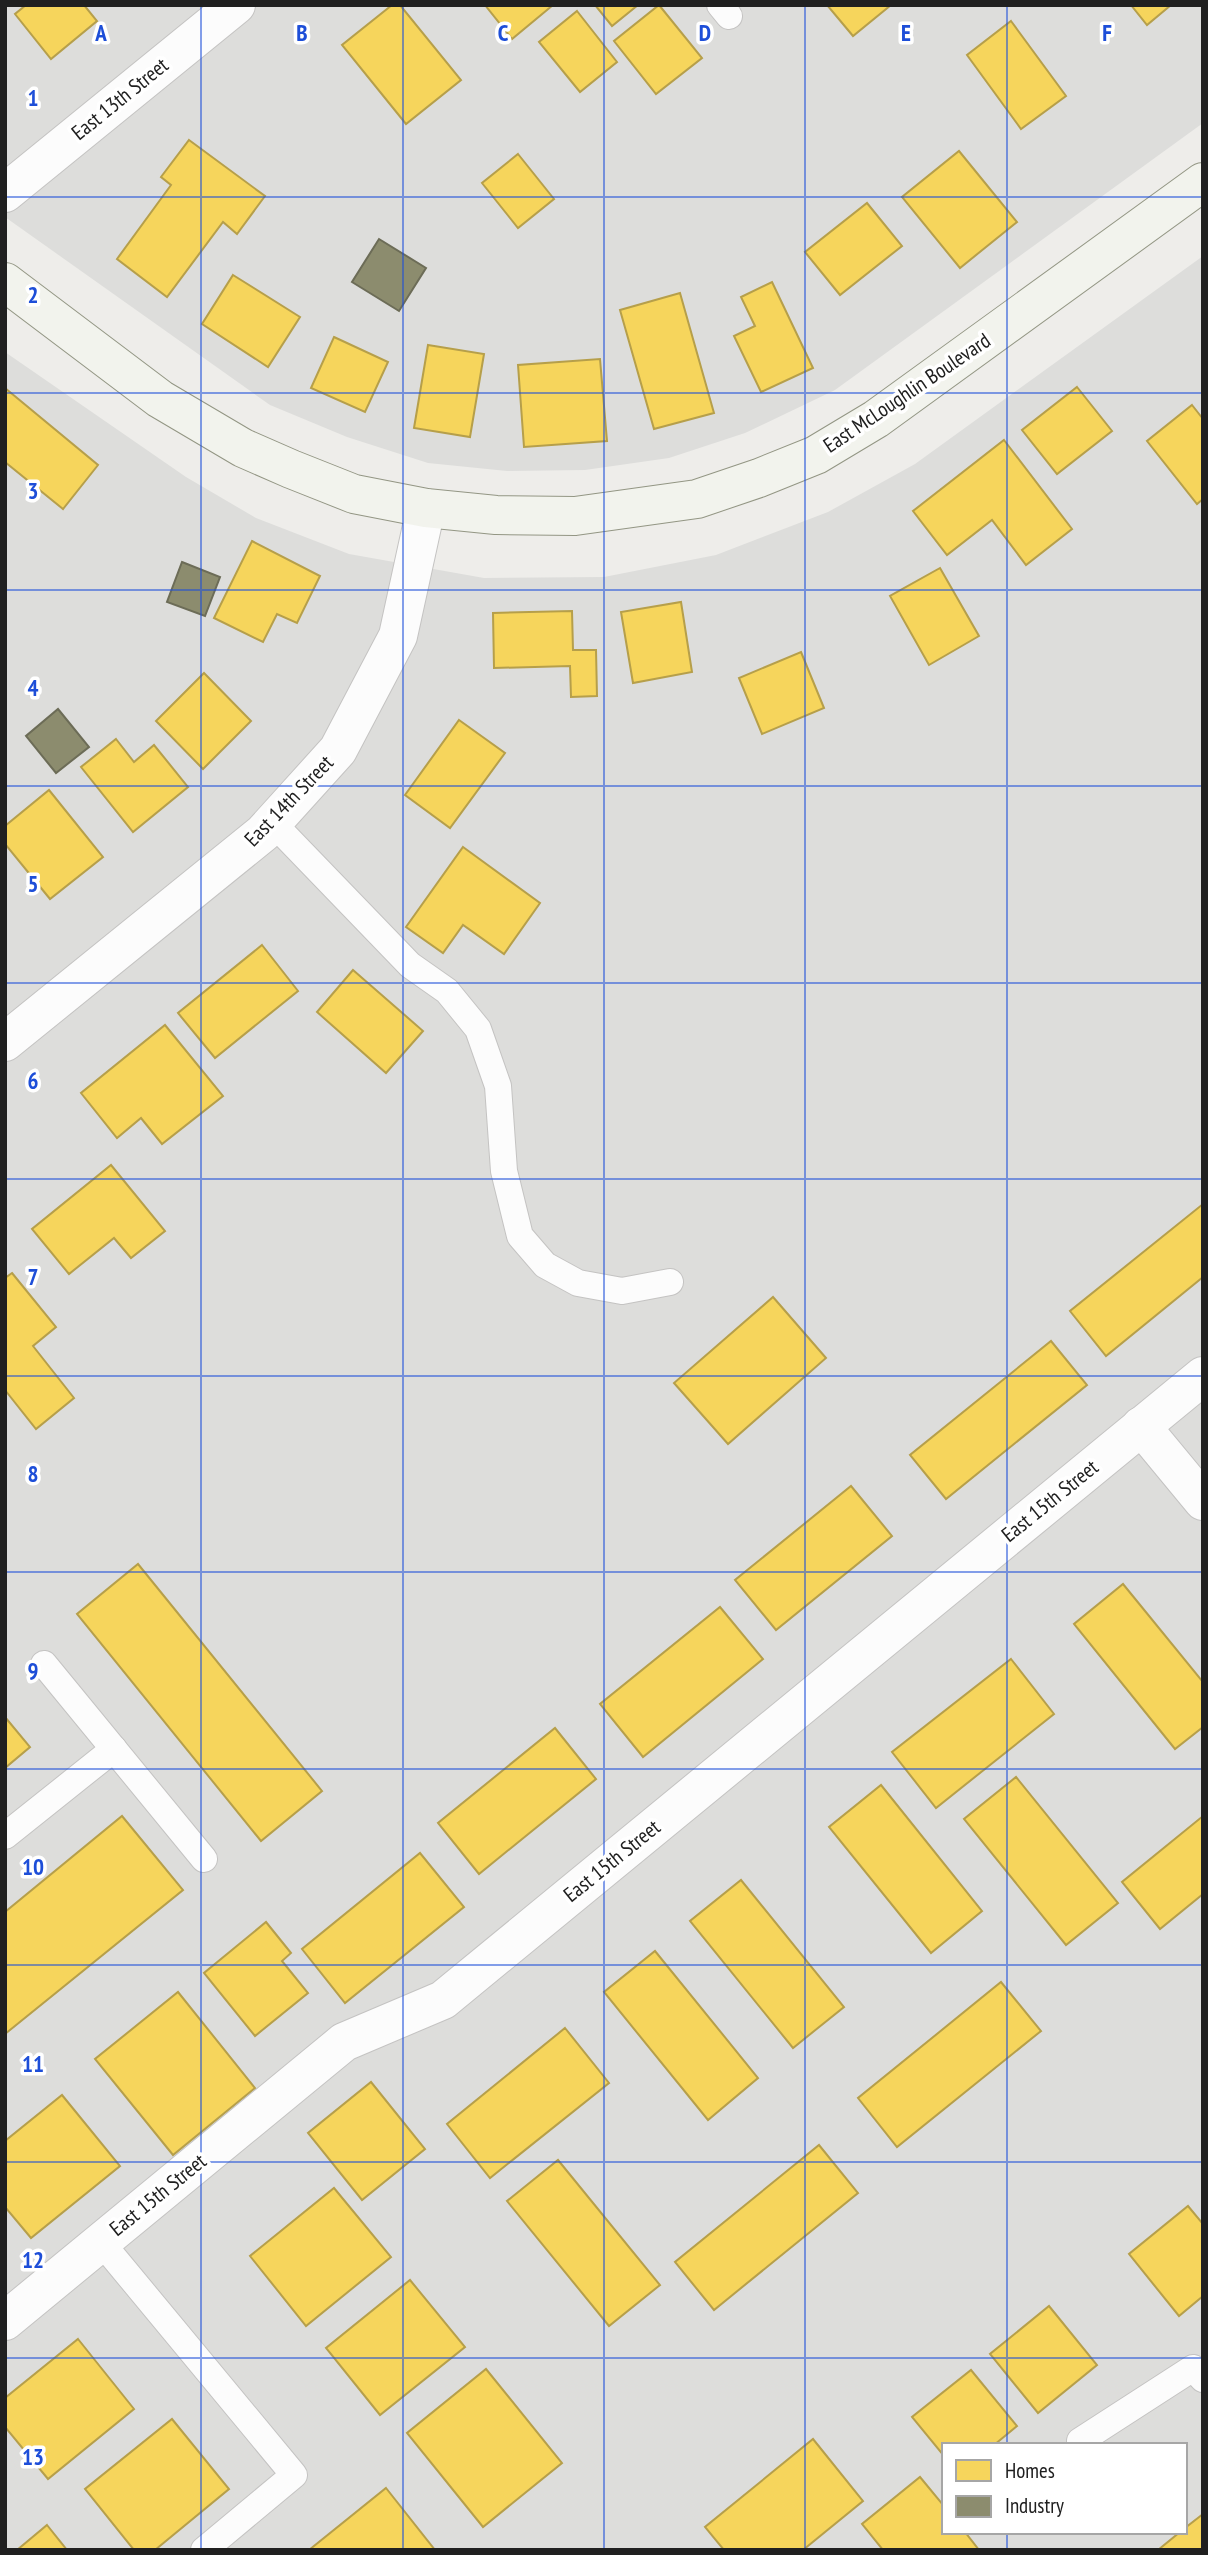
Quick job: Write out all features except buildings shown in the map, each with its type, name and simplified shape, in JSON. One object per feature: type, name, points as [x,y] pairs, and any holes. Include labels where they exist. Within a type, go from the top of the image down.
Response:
[{"type":"street","name":"East 13th Street","points":[[5,193],[236,5]]},
{"type":"street","name":"East McLoughlin Boulevard","points":[[5,282],[160,399],[243,448],[354,495],[426,508],[496,515],[575,516],[697,499],[759,478],[816,454],[876,419],[1203,182]]},
{"type":"street","name":"East 14th Street","points":[[5,1042],[263,833],[338,751],[398,636],[426,508]]},
{"type":"street","name":"East 15th Street","points":[[5,2320],[344,2042],[443,2000],[1203,1376]]},
{"type":"street","points":[[1141,1426],[1203,1501]]},
{"type":"lane","points":[[272,822],[410,965],[447,991],[478,1029],[498,1086],[504,1171],[520,1236],[545,1265],[578,1283],[622,1290],[670,1282]]},
{"type":"lane","points":[[44,1664],[204,1859]]},
{"type":"lane","points":[[5,1836],[114,1749]]},
{"type":"lane","points":[[100,2242],[294,2475],[205,2550]]},
{"type":"lane","points":[[1080,2441],[1193,2368],[1203,2379]]},
{"type":"shaded area","points":[[5,5],[1203,5],[1203,123],[835,390],[745,433],[669,458],[585,470],[507,471],[428,463],[347,437],[270,405],[5,217]]},
{"type":"shaded area","points":[[1203,256],[1203,2550],[5,2550],[5,352],[186,477],[256,518],[349,554],[484,578],[604,577],[716,555],[828,512],[915,464]]}]
